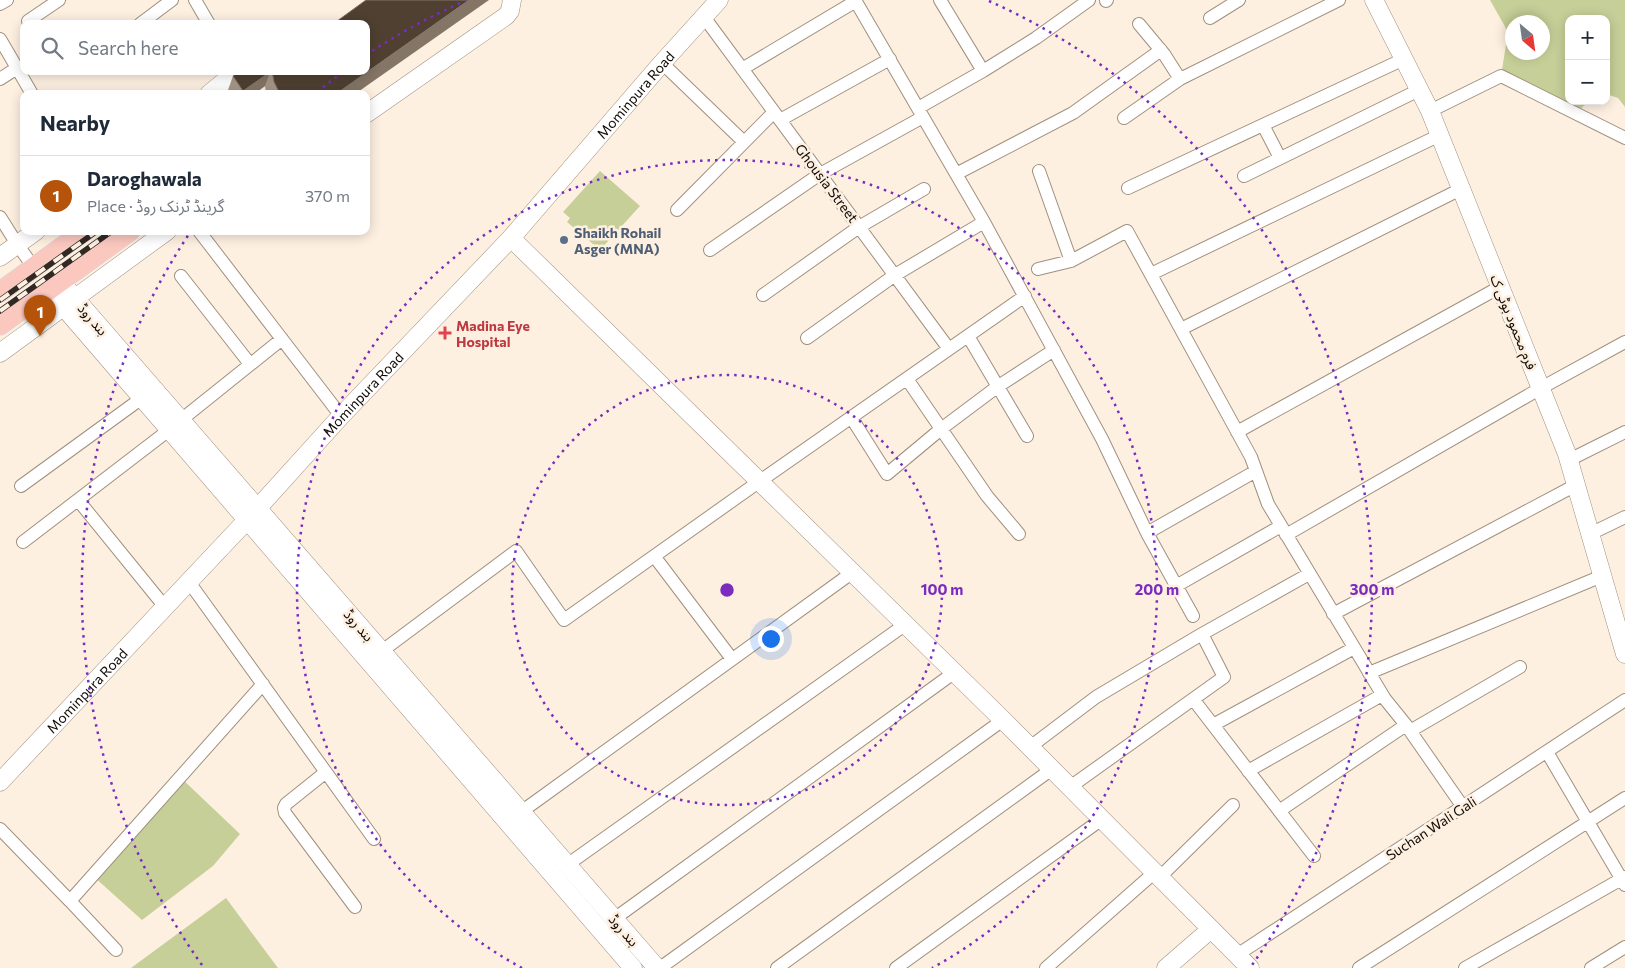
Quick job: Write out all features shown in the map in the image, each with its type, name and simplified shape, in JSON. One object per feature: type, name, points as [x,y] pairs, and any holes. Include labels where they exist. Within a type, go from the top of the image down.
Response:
[{"type":"main road","points":[[0,292],[79,235]]},
{"type":"main road","points":[[0,325],[124,235]]},
{"type":"street","points":[[0,4],[7,0]]},
{"type":"street","points":[[29,20],[59,0]]},
{"type":"street","points":[[145,20],[172,0]]},
{"type":"street","points":[[195,0],[207,20]]},
{"type":"street","points":[[370,111],[506,16],[510,11],[512,0]]},
{"type":"street","name":"Mominpura Road","points":[[0,782],[189,582],[341,416],[511,238],[719,0]]},
{"type":"street","points":[[742,69],[856,0],[984,222],[1102,439],[1147,533],[1193,616]]},
{"type":"street","points":[[940,0],[983,71]]},
{"type":"street","points":[[710,250],[820,174],[1036,38],[1089,0]]},
{"type":"street","points":[[1210,18],[1239,0]]},
{"type":"street","points":[[1124,118],[1180,79],[1339,0]]},
{"type":"street","name":"فرم محمود بوٹی ک","points":[[1374,0],[1430,111],[1569,460],[1624,647]]},
{"type":"street","name":"Ghousia Street","points":[[704,16],[950,348]]},
{"type":"street","points":[[1139,24],[1162,50],[1180,79]]},
{"type":"street","points":[[0,39],[20,73]]},
{"type":"street","points":[[956,174],[1073,113],[1162,50]]},
{"type":"street","points":[[677,210],[744,142],[777,116],[890,59]]},
{"type":"street","points":[[1128,188],[1404,59]]},
{"type":"street","points":[[662,63],[744,142]]},
{"type":"street","points":[[0,79],[17,68]]},
{"type":"street","points":[[21,75],[30,90]]},
{"type":"street","points":[[214,90],[233,75]]},
{"type":"street","points":[[1430,111],[1501,76],[1625,138]]},
{"type":"street","points":[[1244,176],[1419,90]]},
{"type":"street","points":[[1263,125],[1280,158]]},
{"type":"street","points":[[1151,274],[1440,135]]},
{"type":"street","points":[[1039,171],[1071,261]]},
{"type":"street","points":[[763,295],[859,227],[924,189]]},
{"type":"street","points":[[1181,329],[1461,189]]},
{"type":"street","points":[[0,217],[34,268]]},
{"type":"street","points":[[807,338],[895,275],[984,222]]},
{"type":"street","points":[[1038,269],[1071,261],[1127,231],[1250,457],[1268,504],[1382,695],[1408,728],[1463,807]]},
{"type":"street","points":[[0,257],[30,235]]},
{"type":"street","points":[[0,353],[161,235]]},
{"type":"street","points":[[202,235],[341,416]]},
{"type":"street","points":[[511,238],[1004,720],[1250,968]]},
{"type":"street","points":[[181,276],[250,364]]},
{"type":"street","name":"بند روڈ","points":[[54,286],[252,514],[633,968]]},
{"type":"street","points":[[1237,432],[1500,287]]},
{"type":"street","points":[[382,651],[516,551],[564,620],[1024,296]]},
{"type":"street","name":"بند روڈ","points":[[69,302],[142,398],[175,425]]},
{"type":"street","points":[[968,336],[1027,436]]},
{"type":"street","points":[[23,542],[175,425],[282,339]]},
{"type":"street","points":[[1176,586],[1284,531],[1625,342]]},
{"type":"street","points":[[851,417],[887,474],[997,386],[1054,350]]},
{"type":"street","points":[[907,378],[987,496],[1019,534]]},
{"type":"street","points":[[21,486],[142,398]]},
{"type":"street","points":[[1569,460],[1625,432]]},
{"type":"street","points":[[1147,533],[1256,471]]},
{"type":"street","points":[[1333,614],[1576,485]]},
{"type":"street","points":[[78,500],[165,607]]},
{"type":"street","name":"بند روڈ","points":[[252,514],[382,651],[658,968]]},
{"type":"street","points":[[1590,534],[1625,517]]},
{"type":"street","points":[[654,556],[732,659]]},
{"type":"street","points":[[522,812],[852,572]]},
{"type":"street","points":[[1030,747],[1096,697],[1202,634],[1309,574]]},
{"type":"street","points":[[1369,673],[1602,576]]},
{"type":"street","points":[[189,582],[374,839]]},
{"type":"street","points":[[567,865],[906,624]]},
{"type":"street","points":[[1070,787],[1224,677],[1202,634]]},
{"type":"street","points":[[1213,725],[1354,648]]},
{"type":"street","points":[[1279,811],[1408,728],[1520,667]]},
{"type":"street","points":[[614,919],[955,672]]},
{"type":"street","points":[[70,901],[262,684]]},
{"type":"street","points":[[1248,771],[1382,695]]},
{"type":"street","points":[[1193,699],[1314,856]]},
{"type":"street","name":"Suchan Wali Gali","points":[[1237,955],[1625,700]]},
{"type":"street","points":[[658,968],[1004,720]]},
{"type":"street","points":[[1465,968],[1624,881],[1546,752]]},
{"type":"street","points":[[777,968],[1052,769]]},
{"type":"street","points":[[326,772],[286,804],[284,808],[285,813],[355,907]]},
{"type":"street","points":[[1359,968],[1625,798]]},
{"type":"street","points":[[1046,968],[1157,875],[1233,805]]},
{"type":"street","points":[[896,968],[1102,819]]},
{"type":"street","points":[[0,829],[116,950]]},
{"type":"street","points":[[1166,968],[1211,929]]},
{"type":"street","points":[[1595,967],[1625,948]]},
{"type":"green space","points":[[1490,0],[1625,0],[1625,107],[1618,98],[1610,95],[1610,15],[1565,15],[1565,105],[1585,105],[1576,113],[1501,76],[1505,51],[1505,60],[1550,60],[1550,15],[1505,15],[1505,27]]},
{"type":"green space","points":[[600,171],[640,206],[600,250],[567,222],[570,218],[563,212]]},
{"type":"green space","points":[[180,777],[240,834],[213,866],[142,920],[93,876]]},
{"type":"green space","points":[[226,898],[278,968],[131,968]]},
{"type":"building","points":[[366,0],[469,0],[370,70],[370,20],[338,20]]},
{"type":"building","points":[[266,75],[244,90],[242,90],[233,76]]},
{"type":"building","points":[[273,75],[363,75],[342,90],[278,90]]},
{"type":"railway","points":[[0,300],[91,235]]},
{"type":"railway","points":[[0,311],[106,235]]},
{"type":"place","name":"Shaikh Rohail Asger (MNA)","points":[[564,240]]},
{"type":"place","name":"Madina Eye Hospital","points":[[445,333]]},
{"type":"place","name":"Daroghawala","points":[[40,336]]}]
